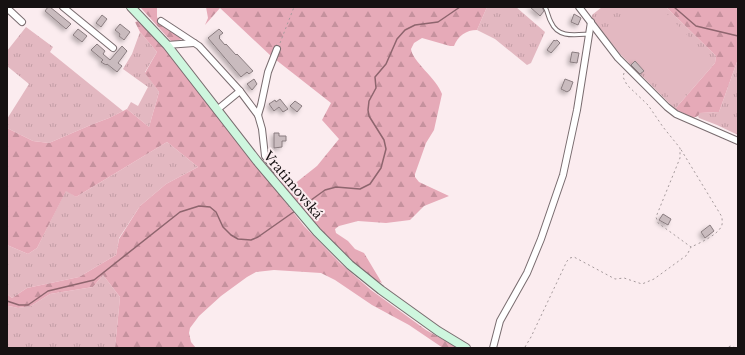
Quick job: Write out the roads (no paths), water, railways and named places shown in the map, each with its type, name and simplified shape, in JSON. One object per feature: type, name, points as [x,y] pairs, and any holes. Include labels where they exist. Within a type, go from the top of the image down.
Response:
[{"type":"main road","name":"Vratimovská","points":[[131,7],[167,45],[257,162],[317,232],[350,265],[381,290],[411,313],[466,348]]},
{"type":"street","points":[[63,7],[113,48]]},
{"type":"street","points":[[579,7],[625,64],[667,107],[676,114],[738,141]]},
{"type":"street","points":[[9,8],[22,22]]},
{"type":"street","points":[[161,21],[199,46],[240,92],[258,115],[262,129],[265,156],[276,170],[286,175]]},
{"type":"street","points":[[493,348],[500,321],[527,273],[541,239],[563,175],[577,110],[591,22]]},
{"type":"street","points":[[167,45],[194,43]]},
{"type":"street","points":[[258,115],[268,72],[277,49]]},
{"type":"street","points":[[218,110],[240,92]]},
{"type":"lane","points":[[545,7],[555,29],[562,34],[589,34]]},
{"type":"waterway","points":[[300,208],[325,190],[336,187],[360,189],[370,184],[381,168],[386,149],[384,140],[369,116],[368,110],[369,101],[376,88],[375,77],[386,64],[397,39],[405,30],[415,25],[438,22],[460,7]]},
{"type":"waterway","points":[[674,7],[696,26],[738,36]]},
{"type":"waterway","points":[[7,301],[19,305],[28,305],[48,291],[94,280],[180,212],[199,206],[210,207],[216,212],[223,227],[231,235],[238,239],[251,240],[258,237],[295,211]]}]
